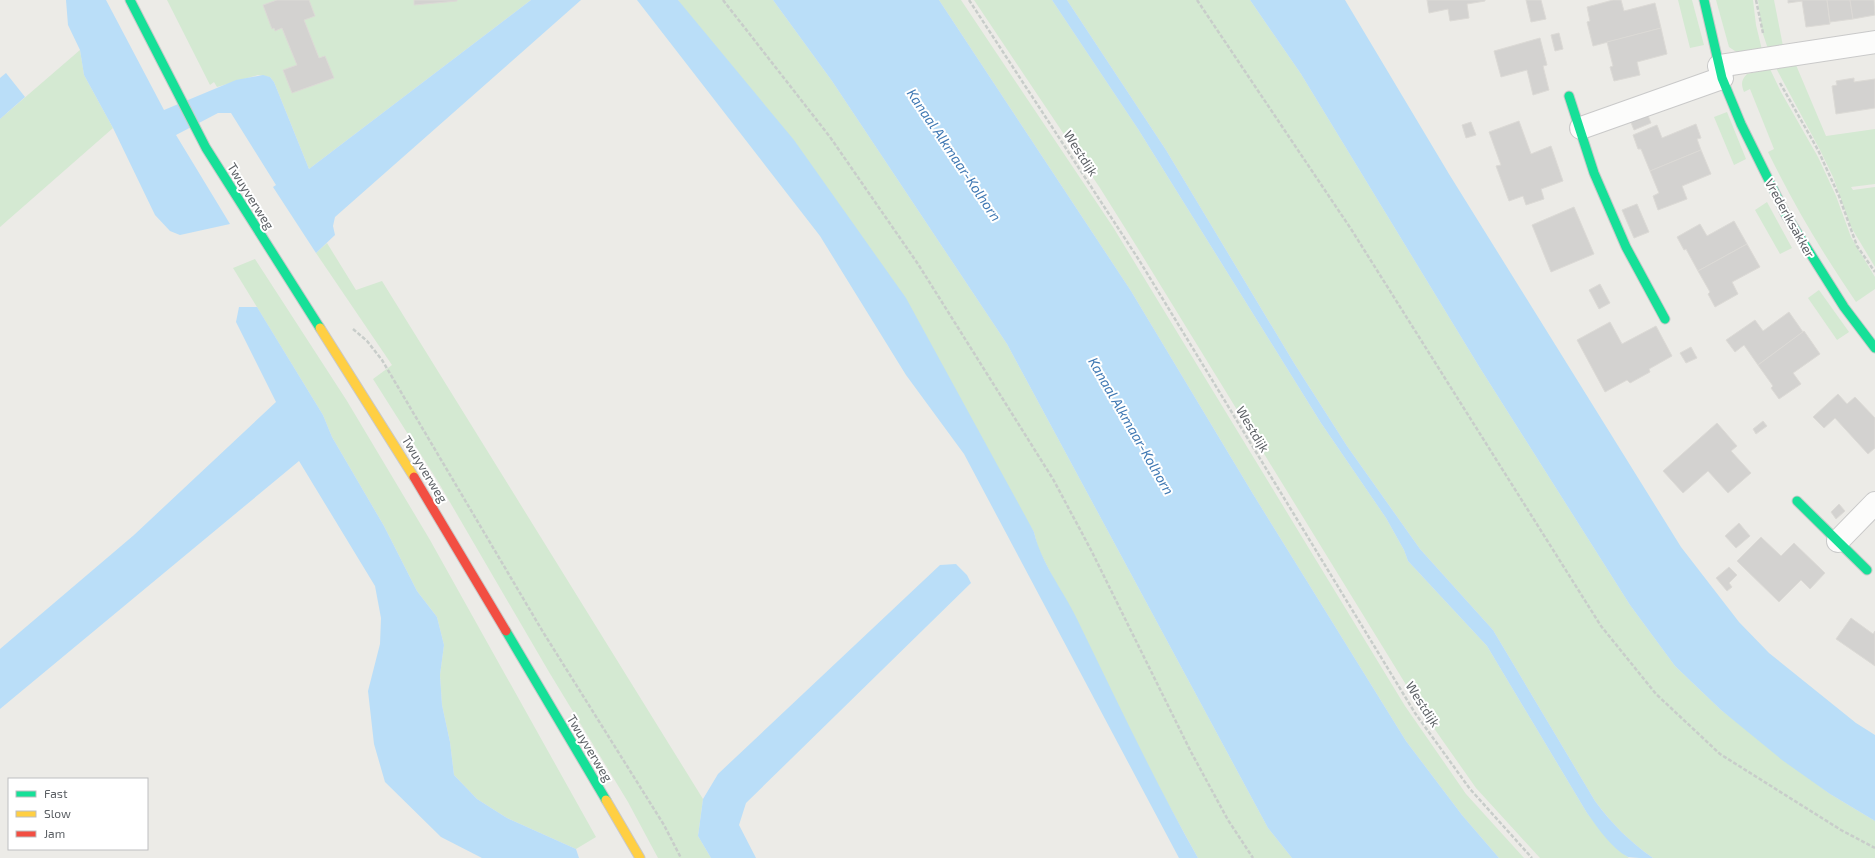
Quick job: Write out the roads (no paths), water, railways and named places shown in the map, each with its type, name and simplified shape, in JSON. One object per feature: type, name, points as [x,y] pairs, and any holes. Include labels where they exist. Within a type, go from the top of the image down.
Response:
[{"type":"street","name":"Twuyverweg","points":[[130,0],[206,148],[294,290],[392,440],[640,858]]},
{"type":"street","name":"Vrederiksakker","points":[[1704,0],[1721,72],[1741,124],[1786,216],[1844,307],[1875,348]]},
{"type":"street","points":[[1581,128],[1721,72],[1768,59],[1875,42]]},
{"type":"street","points":[[1569,96],[1581,128],[1594,173],[1626,247],[1665,319]]},
{"type":"street","points":[[1797,501],[1866,570]]},
{"type":"street","points":[[1838,541],[1875,503]]},
{"type":"water","points":[[66,0],[106,0],[164,110],[236,80],[263,75],[270,77],[274,82],[309,169],[531,0],[581,0],[335,217],[333,226],[335,235],[316,253],[273,187],[276,185],[231,113],[218,113],[176,135],[230,224],[180,235],[170,231],[155,215],[113,128],[84,75],[80,50],[68,25]]},
{"type":"water","points":[[637,0],[678,0],[794,140],[906,298],[1034,532],[1047,566],[1077,619],[1151,769],[1198,858],[1179,858],[964,454],[906,375],[820,236]]},
{"type":"water","name":"Kanaal Alkmaar-Kolhorn","points":[[773,0],[939,0],[1131,291],[1253,494],[1406,741],[1462,815],[1499,858],[1292,858],[1268,828],[1007,344],[832,81]]},
{"type":"water","points":[[1052,0],[1067,0],[1166,150],[1294,363],[1347,446],[1420,549],[1493,630],[1595,801],[1608,818],[1622,832],[1653,858],[1628,857],[1605,837],[1587,813],[1487,646],[1408,561],[1404,550],[1386,518],[1321,423],[1138,129]]},
{"type":"water","points":[[1250,0],[1345,0],[1449,174],[1681,547],[1739,622],[1769,653],[1856,723],[1875,735],[1875,821],[1830,794],[1782,760],[1721,710],[1675,666],[1630,605],[1480,368],[1301,74]]},
{"type":"water","points":[[6,73],[25,97],[0,119],[0,78]]},
{"type":"water","points":[[239,307],[257,307],[323,415],[332,437],[384,526],[417,591],[437,617],[444,645],[440,675],[442,705],[450,742],[454,775],[477,799],[507,818],[576,849],[579,858],[482,858],[441,837],[385,782],[374,744],[368,691],[380,644],[381,618],[375,586],[299,461],[0,709],[0,649],[134,535],[276,402],[236,322]]},
{"type":"water","points":[[956,564],[967,575],[971,583],[746,803],[739,825],[756,858],[711,858],[698,836],[703,799],[718,774],[940,565]]}]
